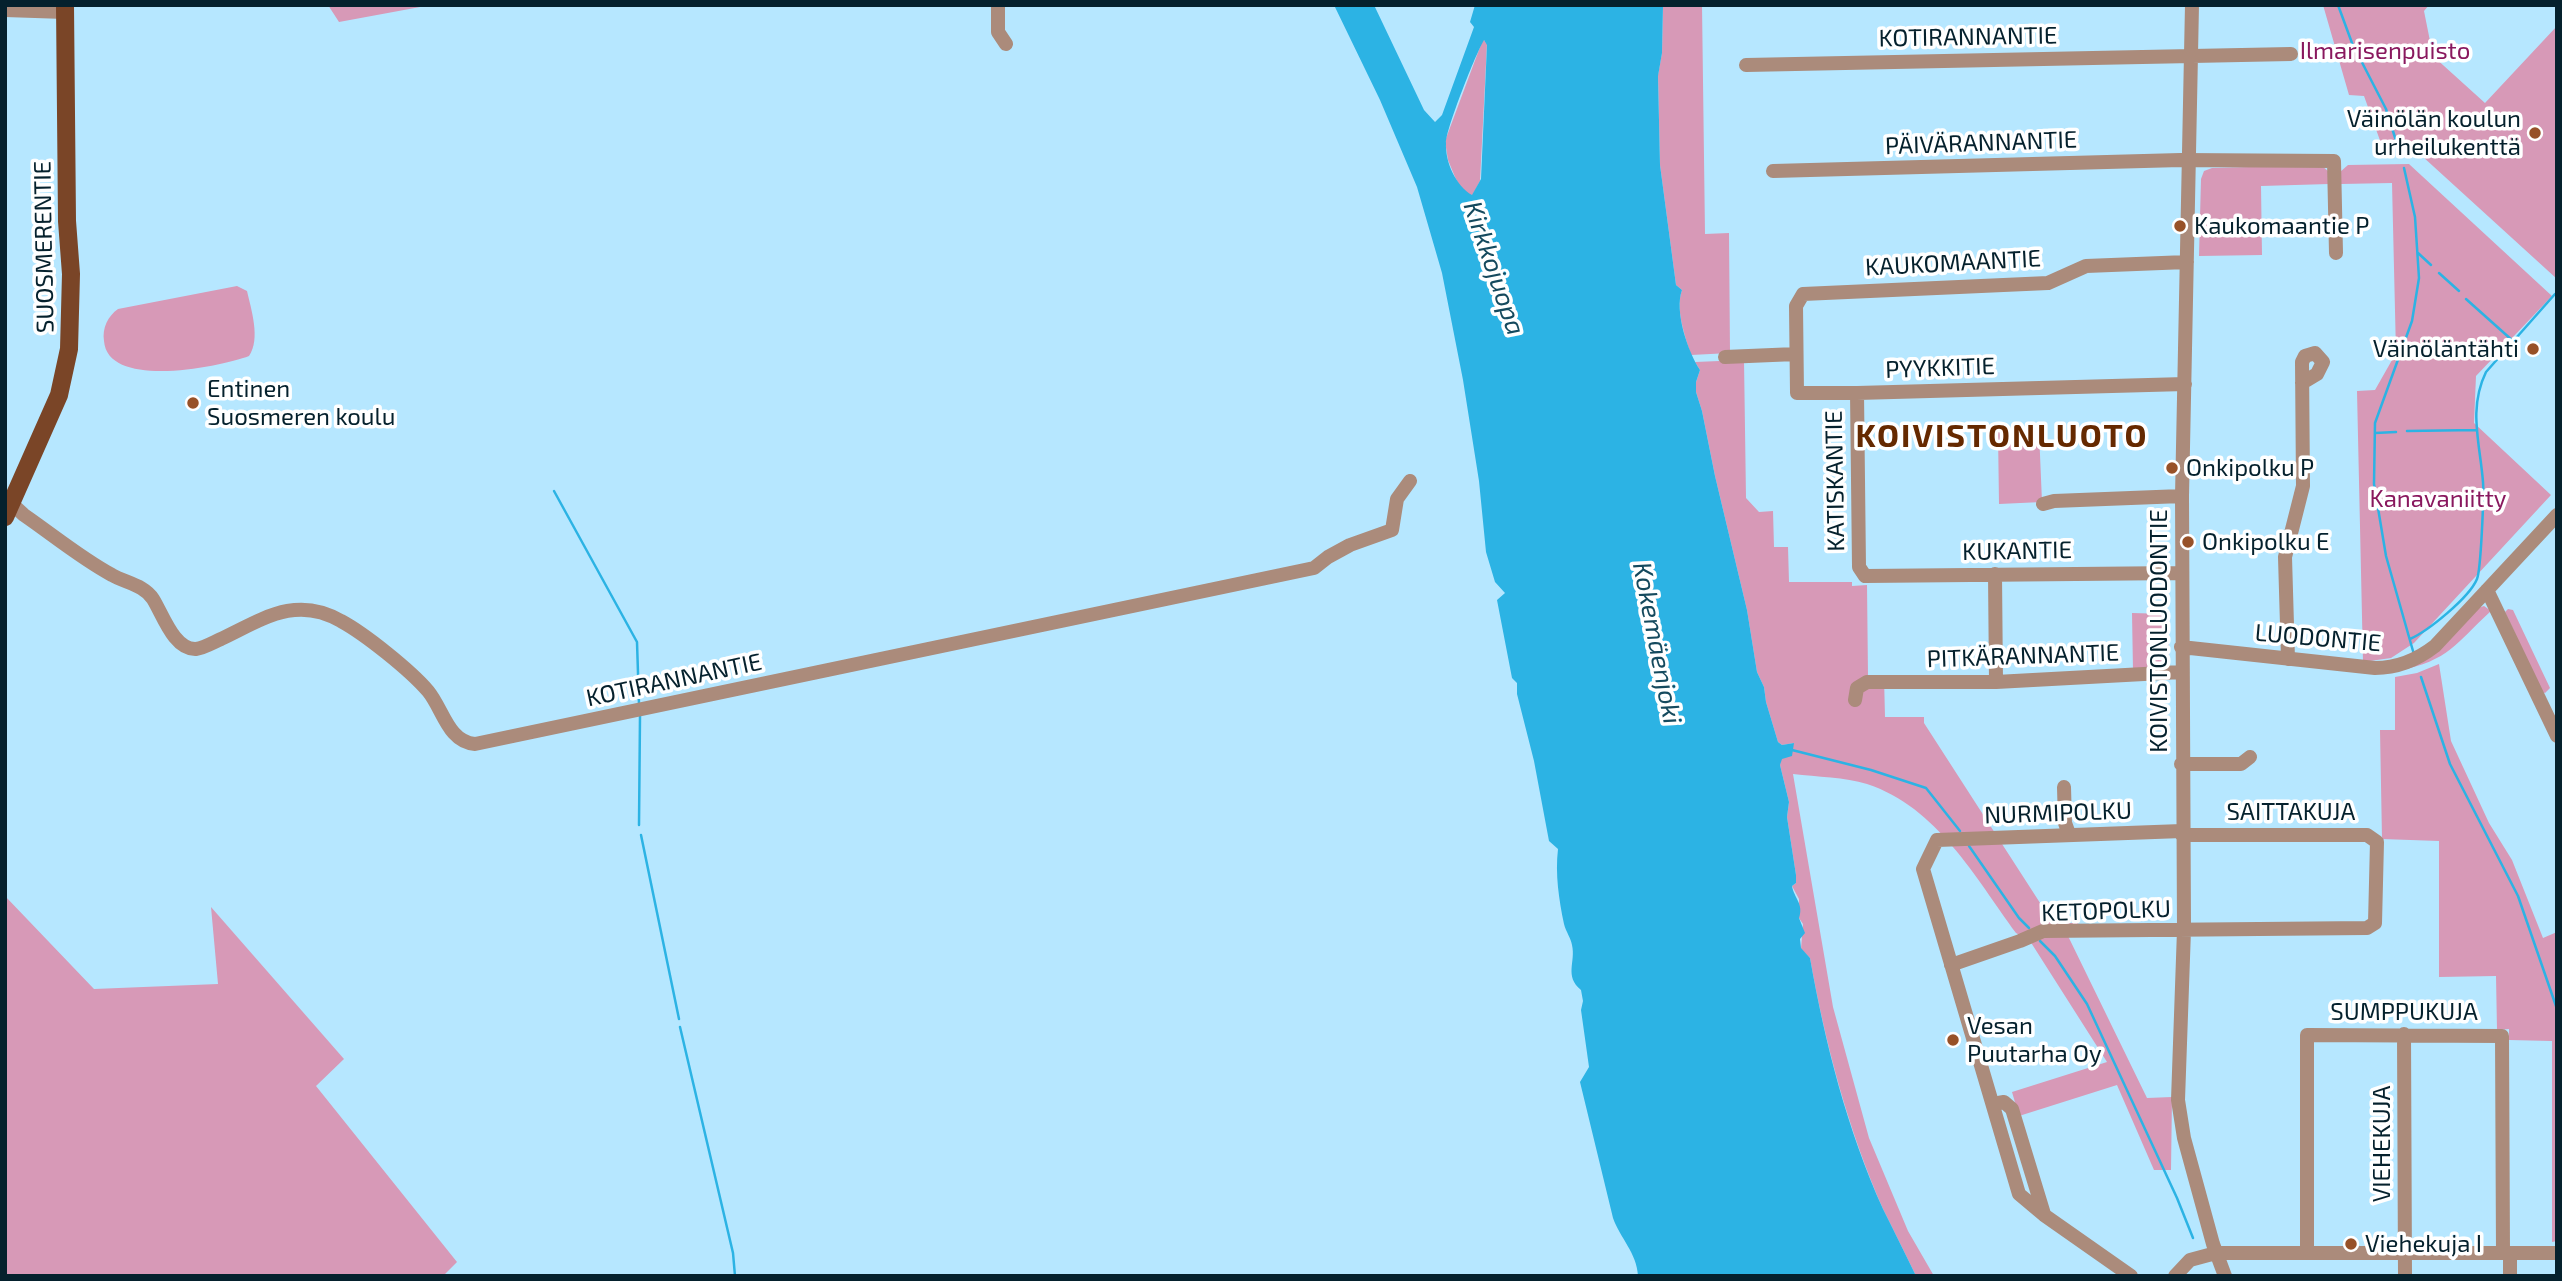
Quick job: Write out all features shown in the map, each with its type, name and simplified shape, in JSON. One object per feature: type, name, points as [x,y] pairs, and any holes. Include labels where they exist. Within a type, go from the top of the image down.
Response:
[{"type":"main road","name":"SUOSMERENTIE","points":[[8,510],[58,395],[69,349],[71,274],[67,221],[65,8]]},
{"type":"street","points":[[998,5],[998,32],[1006,44]]},
{"type":"street","name":"KOIVISTONLUODONTIE","points":[[2192,5],[2181,573],[2183,930],[2178,1100],[2184,1138],[2225,1276]]},
{"type":"street","points":[[5,10],[65,8]]},
{"type":"street","name":"KOTIRANNANTIE","points":[[1746,65],[2291,54]]},
{"type":"street","name":"PÄIVÄRANNANTIE","points":[[1773,171],[2189,160],[2334,161],[2336,253]]},
{"type":"street","name":"KAUKOMAANTIE","points":[[1803,294],[2048,284],[2087,266],[2187,262]]},
{"type":"street","name":"PYYKKITIE","points":[[1803,294],[1796,306],[1797,393],[2185,384]]},
{"type":"street","points":[[1725,357],[1796,354]]},
{"type":"street","points":[[2288,659],[2285,557],[2303,486],[2302,383]]},
{"type":"street","name":"KATISKANTIE","points":[[1857,393],[1859,567]]},
{"type":"street","name":"KOTIRANNANTIE","points":[[8,510],[24,515],[112,575],[140,587],[151,596],[183,646],[197,649],[267,617],[292,610],[314,608],[341,621],[376,645],[428,691],[456,737],[465,743],[475,744],[1314,568],[1350,544],[1392,530],[1397,499],[1410,481]]},
{"type":"street","points":[[2043,504],[2054,501],[2182,496]]},
{"type":"street","name":"LUODONTIE","points":[[2181,647],[2375,668],[2404,664],[2422,656],[2435,646],[2557,515]]},
{"type":"street","name":"KUKANTIE","points":[[1859,567],[1865,576],[2181,573]]},
{"type":"street","points":[[1995,574],[1996,682]]},
{"type":"street","points":[[2487,590],[2557,736]]},
{"type":"street","name":"PITKÄRANNANTIE","points":[[1855,699],[1857,688],[1867,682],[1996,682],[2181,673]]},
{"type":"street","points":[[2181,764],[2241,764],[2250,757]]},
{"type":"street","points":[[2064,787],[2065,823],[2069,834]]},
{"type":"street","name":"NURMIPOLKU","points":[[1951,965],[1923,869],[1937,840],[2069,834],[2182,833]]},
{"type":"street","name":"SAITTAKUJA","points":[[2182,833],[2367,835],[2376,842],[2375,923],[2367,928],[2183,930]]},
{"type":"street","name":"KETOPOLKU","points":[[1951,965],[2043,931],[2183,930]]},
{"type":"street","points":[[1951,965],[2019,1194],[2130,1276]]},
{"type":"street","name":"SUMPPUKUJA","points":[[2307,1253],[2307,1035],[2404,1034],[2502,1036],[2506,1253]]},
{"type":"street","name":"VIEHEKUJA","points":[[2404,1034],[2405,1276]]},
{"type":"street","points":[[2175,1276],[2190,1260],[2216,1253],[2557,1253]]},
{"type":"street","points":[[2506,1253],[2510,1276]]},
{"type":"green space","points":[[328,5],[431,5],[339,22]]},
{"type":"green space","points":[[1663,5],[1702,5],[1705,234],[1729,233],[1730,353],[1691,355],[1682,323],[1682,290],[1676,285],[1660,165],[1658,75],[1662,53]]},
{"type":"green space","name":"Ilmarisenpuisto","points":[[2323,5],[2429,5],[2424,11],[2433,56],[2485,103],[2557,26],[2557,279],[2411,146],[2382,146],[2364,96],[2349,95]]},
{"type":"green space","points":[[1483,39],[1487,44],[1480,181],[1472,196],[1462,190],[1455,177],[1448,160],[1445,141]]},
{"type":"green space","name":"Kanavaniitty","points":[[2409,164],[2552,296],[2476,376],[2474,423],[2551,495],[2414,643],[2391,658],[2363,662],[2357,391],[2375,390],[2396,353],[2392,183],[2341,184],[2340,172],[2348,165]]},
{"type":"green space","points":[[2321,165],[2329,172],[2329,184],[2261,186],[2262,255],[2199,256],[2201,179],[2204,171],[2212,168]]},
{"type":"green space","points":[[237,286],[247,291],[253,315],[255,333],[253,349],[249,356],[215,365],[167,371],[124,366],[110,356],[104,341],[104,332],[111,315],[118,309]]},
{"type":"green space","points":[[1744,360],[1746,498],[1759,512],[1773,511],[1774,547],[1788,547],[1789,582],[1852,582],[1852,586],[1867,585],[1868,676],[1884,677],[1885,717],[1924,717],[1924,723],[2053,923],[2078,923],[2078,935],[2068,936],[2147,1098],[2172,1097],[2171,1170],[2154,1170],[2117,1085],[2019,1116],[2012,1092],[2107,1062],[2030,941],[2016,933],[1952,846],[1914,809],[1867,784],[1793,774],[1833,1007],[1869,1138],[1908,1231],[1934,1276],[1916,1276],[1870,1179],[1839,1085],[1810,958],[1801,949],[1803,924],[1799,918],[1799,899],[1792,886],[1796,883],[1796,875],[1787,817],[1789,802],[1780,765],[1781,759],[1794,743],[1782,745],[1778,742],[1764,687],[1757,672],[1747,610],[1696,392],[1700,370],[1695,362]]},
{"type":"green space","points":[[2039,431],[2042,502],[1999,504],[1998,432]]},
{"type":"green space","points":[[2484,606],[2491,611],[2441,656],[2398,671],[2475,609]]},
{"type":"green space","points":[[2508,609],[2513,610],[2550,688],[2545,693],[2542,692],[2505,612]]},
{"type":"green space","points":[[2132,613],[2168,614],[2169,660],[2165,668],[2133,671]]},
{"type":"green space","points":[[2439,664],[2451,741],[2489,823],[2512,860],[2543,938],[2557,932],[2557,1241],[2552,1242],[2552,1041],[2509,1040],[2509,1029],[2497,1030],[2496,976],[2439,977],[2439,841],[2382,839],[2380,730],[2395,730],[2395,677],[2417,673]]},
{"type":"green space","points":[[5,896],[94,989],[218,984],[211,907],[344,1059],[316,1086],[457,1262],[443,1276],[5,1276]]},
{"type":"water","points":[[1334,5],[1374,5],[1424,110],[1435,122],[1442,115],[1474,27],[1470,22],[1475,5],[1663,5],[1662,53],[1658,76],[1660,165],[1676,285],[1682,290],[1681,320],[1691,353],[1700,370],[1696,392],[1747,610],[1757,672],[1764,687],[1778,742],[1782,745],[1794,743],[1792,756],[1782,759],[1780,765],[1789,802],[1787,817],[1796,875],[1796,883],[1792,886],[1800,905],[1799,918],[1805,933],[1800,939],[1801,948],[1810,958],[1830,1054],[1848,1117],[1870,1179],[1916,1276],[1638,1276],[1635,1260],[1613,1218],[1580,1082],[1589,1067],[1581,1010],[1583,1001],[1581,990],[1572,974],[1573,951],[1564,924],[1558,887],[1558,849],[1549,841],[1534,761],[1517,694],[1517,683],[1512,678],[1497,600],[1505,593],[1495,582],[1486,552],[1479,481],[1442,273],[1417,187],[1380,100]],"holes":[[[1484,40],[1487,45],[1481,179],[1472,195],[1461,186],[1453,173],[1447,158],[1446,143],[1462,91]]]},
{"type":"waterway","points":[[2338,5],[2352,43],[2386,109],[2398,147]]},
{"type":"waterway","points":[[2404,168],[2415,217],[2419,278],[2412,321],[2375,423],[2374,484],[2386,556],[2413,651]]},
{"type":"waterway","points":[[2418,253],[2431,265]]},
{"type":"waterway","points":[[2439,273],[2459,291]]},
{"type":"waterway","points":[[2410,639],[2447,613],[2466,595],[2477,579],[2483,482],[2476,413],[2481,386],[2486,372],[2555,294]]},
{"type":"waterway","points":[[2466,299],[2513,341]]},
{"type":"waterway","points":[[2407,431],[2476,430]]},
{"type":"waterway","points":[[2375,433],[2396,432]]},
{"type":"waterway","points":[[554,491],[637,642],[639,704]]},
{"type":"waterway","points":[[2421,677],[2450,764],[2518,896],[2557,1009]]},
{"type":"waterway","points":[[639,825],[640,716]]},
{"type":"waterway","points":[[1792,750],[1871,770],[1926,788],[1960,831]]},
{"type":"waterway","points":[[641,835],[679,1019]]},
{"type":"waterway","points":[[1969,846],[2019,918],[2029,928]]},
{"type":"waterway","points":[[2040,941],[2055,956],[2087,1004],[2193,1238]]},
{"type":"waterway","points":[[680,1027],[733,1253],[735,1276]]},
{"type":"place","name":"Väinölän koulun urheilukenttä","points":[[2535,133]]},
{"type":"place","name":"Kaukomaantie P","points":[[2180,226]]},
{"type":"place","name":"Väinöläntähti","points":[[2533,349]]},
{"type":"place","name":"Entinen Suosmeren koulu","points":[[193,403]]},
{"type":"place","name":"Onkipolku P","points":[[2172,468]]},
{"type":"place","name":"Onkipolku E","points":[[2188,542]]},
{"type":"place","name":"Vesan Puutarha Oy","points":[[1953,1040]]},
{"type":"place","name":"Viehekuja I","points":[[2351,1244]]},
{"type":"district","name":"KOIVISTONLUOTO","points":[[2002,436]]},
{"type":"water label","name":"Kirkkojuopa","points":[[1494,268]]},
{"type":"water label","name":"Kokemäenjoki","points":[[1657,643]]}]
